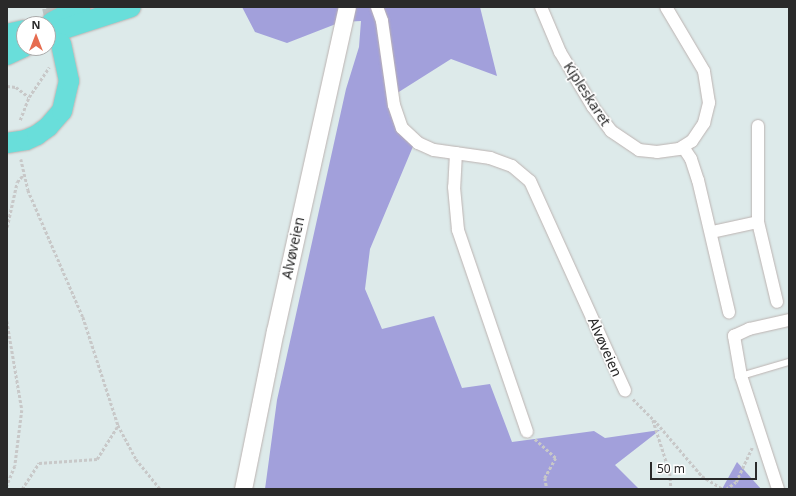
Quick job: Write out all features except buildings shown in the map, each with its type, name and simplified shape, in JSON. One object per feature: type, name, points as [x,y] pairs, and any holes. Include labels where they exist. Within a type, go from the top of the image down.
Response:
[{"type":"highway","points":[[56,35],[80,7]]},
{"type":"highway","points":[[56,36],[103,7]]},
{"type":"highway","points":[[56,36],[132,7]]},
{"type":"highway","points":[[7,143],[26,140],[37,135],[56,119],[68,92],[69,70],[56,41]]},
{"type":"main road","name":"Alvøveien","points":[[243,489],[275,331],[347,7]]},
{"type":"street","name":"Alvøveien","points":[[377,7],[382,20],[394,105],[402,128],[418,143],[434,150],[490,158],[512,166],[530,181],[625,390]]},
{"type":"street","name":"Kipleskaret","points":[[541,7],[560,52],[593,107],[611,130],[640,150],[657,152],[683,147]]},
{"type":"street","points":[[666,7],[698,59],[709,92],[704,123],[692,141],[683,147],[696,173],[712,232],[729,312]]},
{"type":"street","points":[[758,126],[758,222],[777,302]]},
{"type":"street","points":[[456,154],[454,187],[458,230],[527,432]]},
{"type":"street","points":[[712,232],[758,222]]},
{"type":"street","points":[[778,489],[763,438],[741,376],[734,336],[749,329],[789,320]]},
{"type":"lane","points":[[741,376],[789,362]]},
{"type":"path","points":[[20,120],[29,97],[53,62],[53,56]]},
{"type":"path","points":[[7,86],[16,88],[29,97]]},
{"type":"path","points":[[21,159],[23,175],[83,317],[118,425],[136,459],[160,489]]},
{"type":"path","points":[[7,227],[17,182],[23,175]]},
{"type":"path","points":[[7,321],[22,410],[15,466],[7,486]]},
{"type":"path","points":[[625,390],[653,419],[702,476],[723,489]]},
{"type":"path","points":[[653,419],[670,473],[671,489]]},
{"type":"path","points":[[22,489],[39,463],[97,459],[118,425]]},
{"type":"path","points":[[527,432],[556,458],[545,478],[547,489]]},
{"type":"path","points":[[726,489],[736,482],[749,452],[763,438]]},
{"type":"shaded area","points":[[242,7],[480,7],[497,76],[451,59],[394,95],[414,144],[370,249],[365,289],[382,329],[434,316],[462,388],[490,384],[512,442],[594,431],[605,438],[660,430],[615,465],[639,489],[265,489],[277,400],[346,89],[359,47],[361,21],[341,22],[287,43],[255,32]]},
{"type":"shaded area","points":[[737,462],[761,489],[722,489]]},
{"type":"tunnel","points":[[52,7],[59,37]]}]
